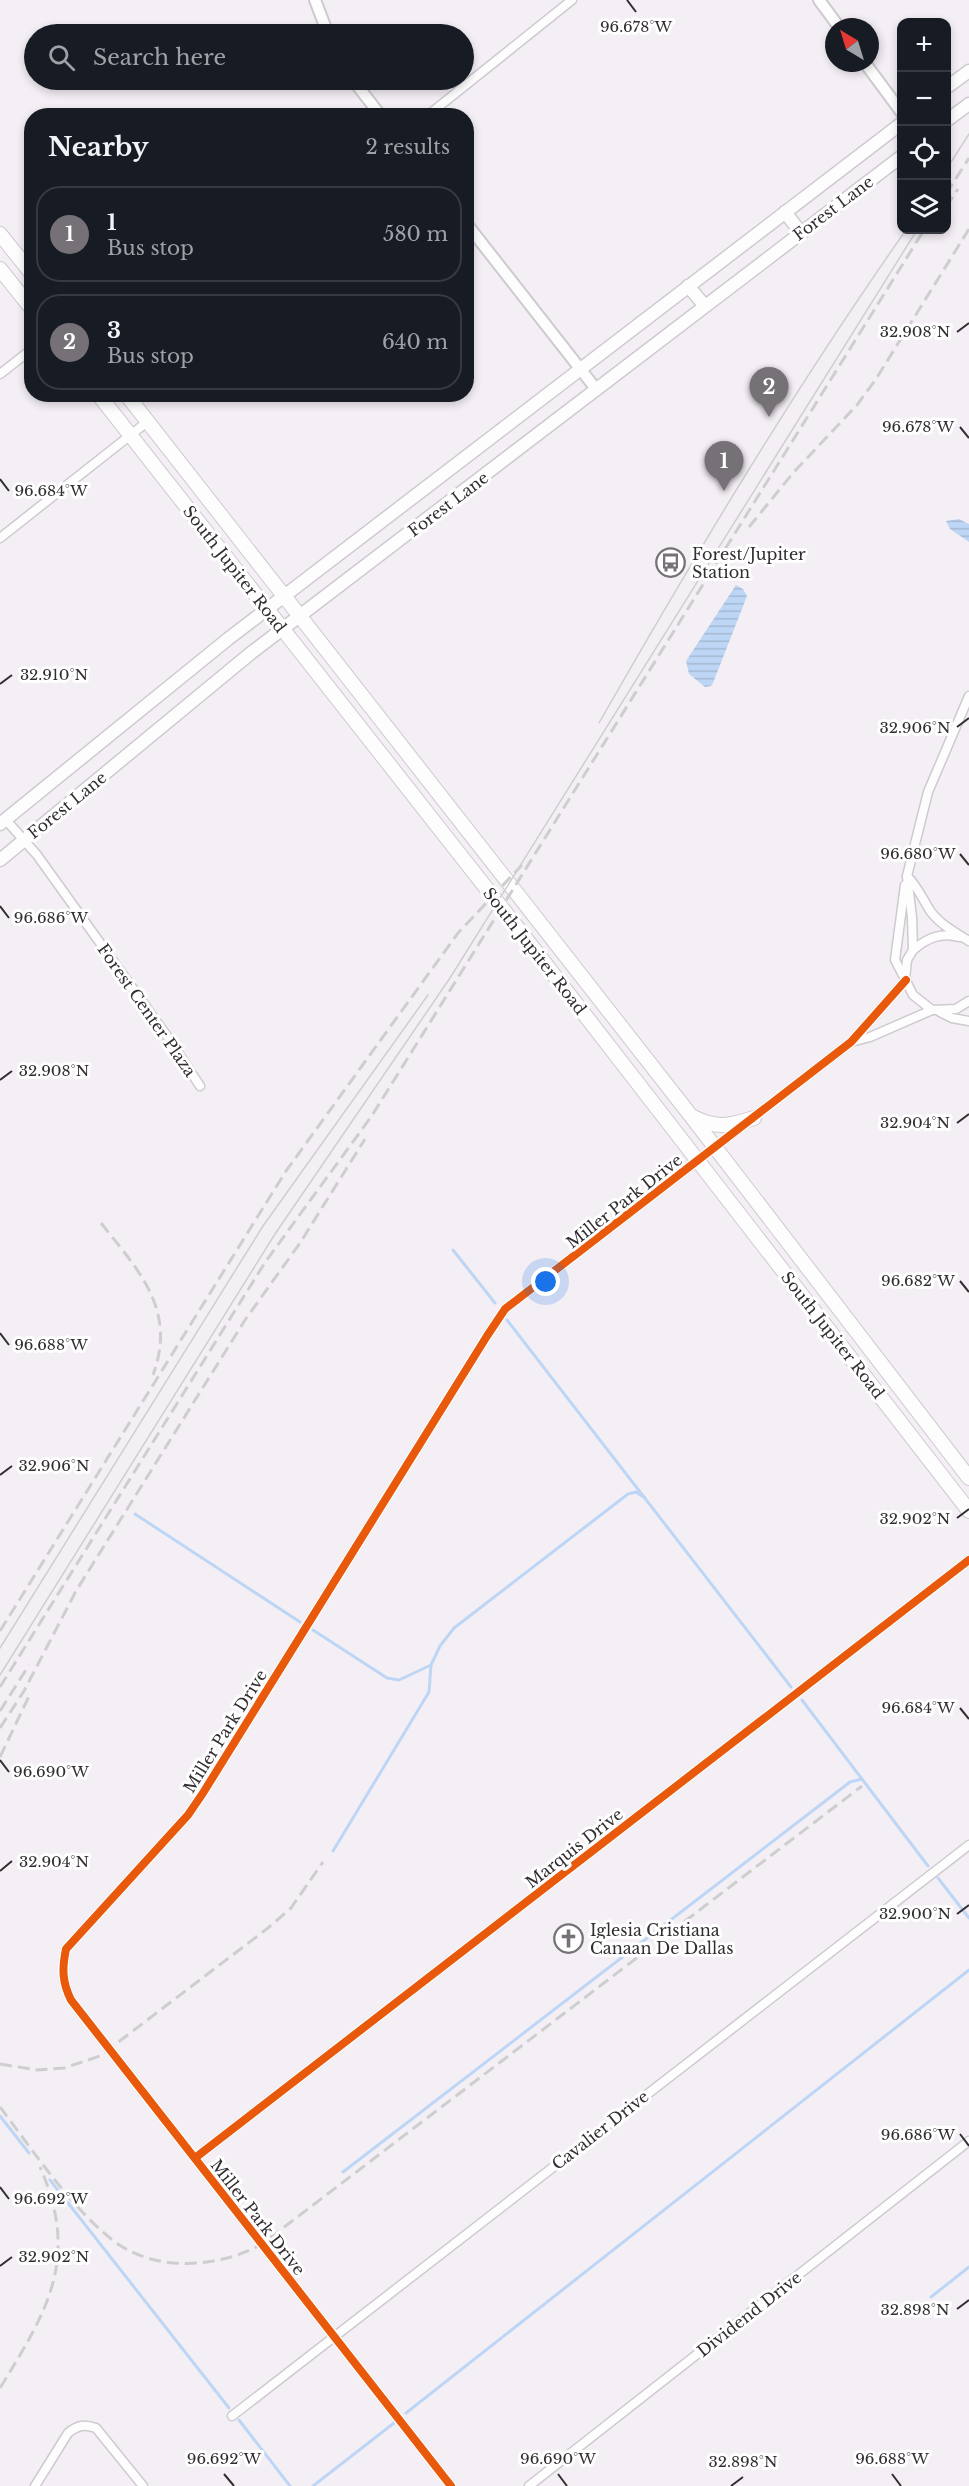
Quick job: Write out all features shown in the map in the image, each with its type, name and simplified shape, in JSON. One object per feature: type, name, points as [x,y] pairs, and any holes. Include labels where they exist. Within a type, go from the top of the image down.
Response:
[{"type":"main road","points":[[951,84],[969,71]]},
{"type":"main road","points":[[951,117],[969,104]]},
{"type":"main road","name":"Forest Lane","points":[[3,822],[267,610],[898,126]]},
{"type":"main road","name":"Forest Lane","points":[[0,860],[282,629],[897,160]]},
{"type":"main road","points":[[785,212],[801,233]]},
{"type":"main road","points":[[0,234],[24,264]]},
{"type":"main road","points":[[0,269],[24,299]]},
{"type":"main road","points":[[688,286],[705,306]]},
{"type":"main road","name":"South Jupiter Road","points":[[104,402],[407,787],[969,1511]]},
{"type":"main road","name":"South Jupiter Road","points":[[132,402],[716,1148],[969,1478]]},
{"type":"main road","points":[[407,787],[423,774]]},
{"type":"main road","points":[[580,1009],[597,997]]},
{"type":"main road","points":[[691,1116],[705,1123],[720,1126],[754,1119]]},
{"type":"main road","points":[[845,1350],[861,1338]]},
{"type":"street","points":[[315,0],[324,24]]},
{"type":"street","points":[[474,78],[572,0]]},
{"type":"street","points":[[819,0],[832,18]]},
{"type":"street","points":[[872,72],[897,106]]},
{"type":"street","points":[[361,90],[375,108]]},
{"type":"street","points":[[437,108],[460,90]]},
{"type":"street","points":[[474,233],[596,389]]},
{"type":"street","points":[[0,374],[24,355]]},
{"type":"street","points":[[0,538],[147,422]]},
{"type":"street","points":[[969,696],[928,792],[907,876],[895,960],[908,988],[919,1002],[952,1018],[969,1022]]},
{"type":"street","name":"Forest Center Plaza","points":[[3,822],[25,840],[169,1039],[200,1086]]},
{"type":"street","points":[[907,876],[932,914],[966,940]]},
{"type":"street","points":[[907,876],[913,950]]},
{"type":"street","points":[[850,1042],[906,980],[907,960],[913,950],[936,936],[945,934],[966,940]]},
{"type":"street","points":[[850,1042],[870,1037],[936,1011],[956,1009],[969,1001]]},
{"type":"street","name":"Miller Park Drive","points":[[451,2486],[71,2000],[64,1985],[62,1965],[66,1948],[188,1815],[505,1309],[754,1119],[850,1042]]},
{"type":"street","name":"Marquis Drive","points":[[195,2158],[969,1560]]},
{"type":"street","name":"Cavalier Drive","points":[[232,2416],[969,1845]]},
{"type":"street","name":"Dividend Drive","points":[[529,2486],[969,2141]]},
{"type":"street","points":[[35,2486],[68,2433],[76,2427],[85,2425],[96,2428],[143,2486]]},
{"type":"water","points":[[959,519],[969,524],[969,542],[950,529],[946,521]]},
{"type":"water","points":[[736,585],[743,589],[747,596],[713,683],[705,687],[689,674],[686,661]]},
{"type":"waterway","points":[[453,1250],[495,1303]]},
{"type":"waterway","points":[[507,1320],[791,1687]]},
{"type":"waterway","points":[[313,1630],[387,1678],[399,1680],[431,1665],[440,1646],[454,1628],[628,1494],[636,1492],[645,1498]]},
{"type":"waterway","points":[[135,1514],[300,1622]]},
{"type":"waterway","points":[[333,1851],[429,1692],[431,1665]]},
{"type":"waterway","points":[[802,1700],[928,1866]]},
{"type":"waterway","points":[[343,2172],[850,1782],[862,1779]]},
{"type":"waterway","points":[[938,1878],[969,1918]]},
{"type":"waterway","points":[[406,2413],[969,1970]]},
{"type":"waterway","points":[[0,2116],[29,2153]]},
{"type":"waterway","points":[[50,2180],[229,2408]]},
{"type":"waterway","points":[[931,2297],[969,2267]]},
{"type":"waterway","points":[[239,2420],[290,2486]]},
{"type":"waterway","points":[[313,2486],[394,2423]]},
{"type":"tram line","points":[[951,162],[969,134]]},
{"type":"tram line","points":[[599,723],[672,597],[785,411],[903,234]]},
{"type":"tram line","points":[[0,1675],[275,1234],[450,978],[915,234]]},
{"type":"tram line","points":[[0,1648],[263,1226],[428,995]]},
{"type":"railway","points":[[951,186],[969,158]]},
{"type":"railway","points":[[951,200],[958,189]]},
{"type":"railway","points":[[749,527],[793,473],[857,405],[876,379],[969,229]]},
{"type":"railway","points":[[0,1687],[266,1261],[371,1117],[922,234]]},
{"type":"railway","points":[[0,1631],[286,1171],[458,933],[522,865]]},
{"type":"railway","points":[[0,1728],[24,1691],[76,1591],[245,1320],[300,1243],[365,1139]]},
{"type":"railway","points":[[101,1223],[140,1275],[157,1311],[160,1331],[159,1352],[153,1375]]},
{"type":"railway","points":[[0,1711],[29,1665]]},
{"type":"railway","points":[[0,1757],[31,1692]]},
{"type":"railway","points":[[0,2107],[72,2200],[88,2218],[121,2246],[155,2260],[173,2263],[210,2262],[246,2252],[262,2244],[862,1786]]},
{"type":"railway","points":[[0,2064],[37,2070],[64,2068],[100,2056],[291,1908],[323,1862]]},
{"type":"railway","points":[[0,2388],[44,2308],[53,2282],[58,2256],[57,2229],[52,2199],[40,2167]]},
{"type":"cycle path","points":[[451,2486],[71,2000],[64,1975],[66,1949],[188,1815],[505,1309],[851,1042],[906,980]]},
{"type":"cycle path","points":[[195,2158],[969,1560]]},
{"type":"place","name":"3","points":[[769,417]]},
{"type":"place","name":"1","points":[[724,491]]},
{"type":"place","name":"Forest/Jupiter Station","points":[[671,563]]},
{"type":"place","name":"Iglesia Cristiana Canaan De Dallas","points":[[569,1939]]}]
